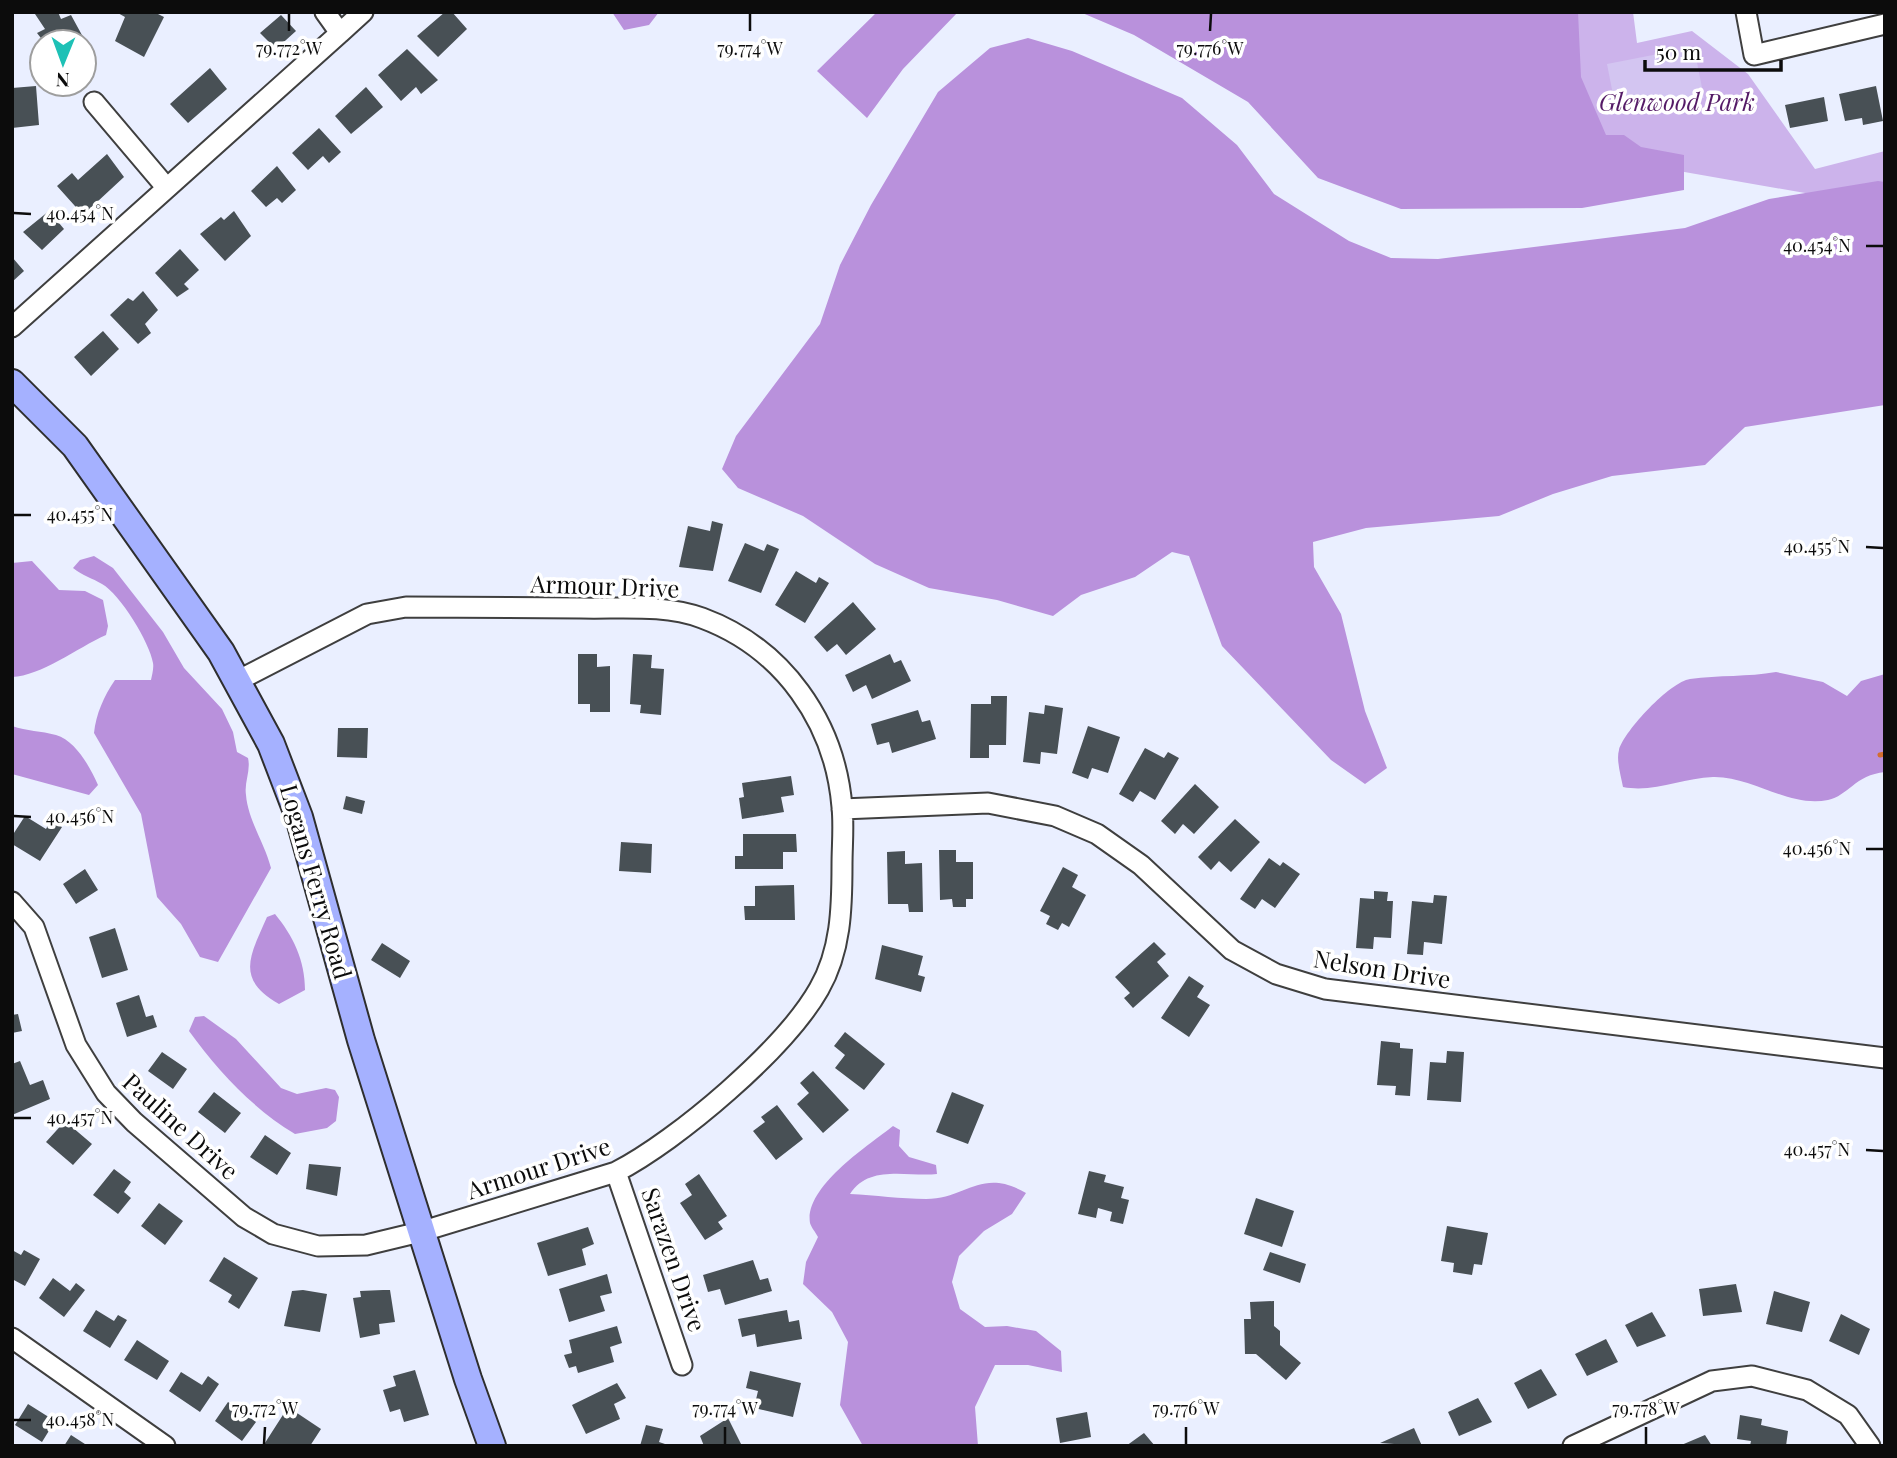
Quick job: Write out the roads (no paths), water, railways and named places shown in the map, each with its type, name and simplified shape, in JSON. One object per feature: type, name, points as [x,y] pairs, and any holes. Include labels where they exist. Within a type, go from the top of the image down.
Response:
[{"type":"street","points":[[325,12],[340,33]]},
{"type":"street","points":[[12,327],[363,12]]},
{"type":"street","points":[[1746,12],[1754,55],[1885,24]]},
{"type":"street","points":[[94,102],[166,187]]},
{"type":"street","name":"Logans Ferry Road","points":[[12,383],[75,446],[222,652],[271,744],[291,792],[361,1040],[492,1446]]},
{"type":"street","name":"Armour Drive","points":[[237,681],[346,623],[387,609],[651,609],[688,614],[719,626],[753,645],[797,685],[829,746],[842,809],[842,906],[838,937],[826,975],[806,1010],[759,1060],[676,1134],[616,1172],[421,1231]]},
{"type":"street","name":"Nelson Drive","points":[[842,809],[988,803],[1034,810],[1065,820],[1097,834],[1141,865],[1232,950],[1255,965],[1300,983],[1347,993],[1885,1058]]},
{"type":"street","name":"Pauline Drive","points":[[12,902],[27,917],[42,945],[76,1045],[92,1076],[134,1122],[244,1217],[273,1234],[317,1246],[366,1245],[421,1231]]},
{"type":"street","name":"Sarazen Drive","points":[[616,1172],[682,1365]]},
{"type":"street","points":[[12,1338],[165,1446]]},
{"type":"street","points":[[1573,1446],[1712,1381],[1752,1376],[1807,1390],[1847,1415],[1870,1446]]},
{"type":"waterway","points":[[1880,755],[1885,754]]},
{"type":"park label","name":"Glenwood Park","points":[[1677,103]]}]
